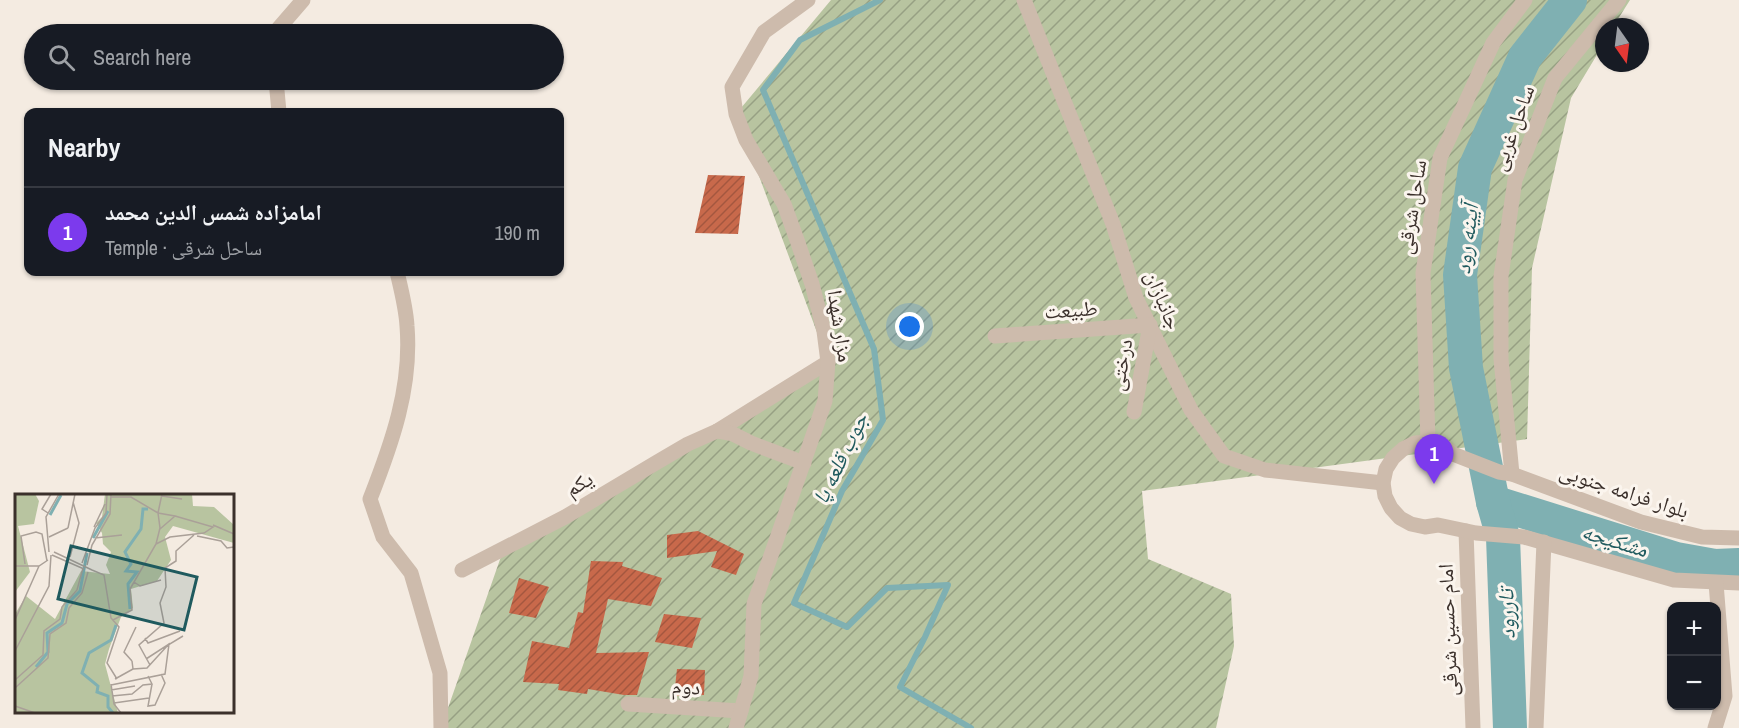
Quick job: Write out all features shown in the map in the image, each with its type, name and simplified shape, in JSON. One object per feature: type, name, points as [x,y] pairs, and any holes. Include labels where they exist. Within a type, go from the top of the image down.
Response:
[{"type":"street","points":[[282,24],[303,0]]},
{"type":"street","name":"مزار شهدا","points":[[736,728],[751,676],[754,604],[825,401],[828,362],[818,307],[797,240],[784,204],[746,140],[736,114],[732,87],[764,32],[808,0]]},
{"type":"street","name":"جانبازان","points":[[1024,0],[1113,224],[1136,298],[1191,410],[1224,456],[1265,470],[1383,483]]},
{"type":"street","name":"ساحل شرقی","points":[[1428,442],[1424,273],[1440,158],[1493,43],[1525,0]]},
{"type":"street","name":"ساحل غربی","points":[[1505,473],[1501,276],[1515,180],[1554,78],[1619,0]]},
{"type":"street","points":[[277,90],[279,108]]},
{"type":"street","points":[[399,276],[407,325],[407,377],[391,447],[370,499],[383,537],[411,573],[440,673],[441,728]]},
{"type":"street","name":"طبیعت","points":[[995,336],[1150,326]]},
{"type":"street","name":"درختی","points":[[1134,412],[1150,326]]},
{"type":"street","name":"یکم","points":[[462,570],[565,517],[668,455],[717,431],[828,362]]},
{"type":"street","points":[[717,431],[733,434],[804,463]]},
{"type":"street","points":[[1428,442],[1415,443],[1403,449],[1393,458],[1386,470],[1383,483],[1385,496],[1391,508],[1400,518],[1411,524],[1425,527],[1438,525],[1471,532],[1524,537],[1674,580],[1739,583]]},
{"type":"street","name":"بلوار فرامه جنوبی","points":[[1428,442],[1442,444],[1453,454],[1641,522],[1702,537],[1739,538]]},
{"type":"street","name":"امام حسین شرقی","points":[[1471,532],[1473,728]]},
{"type":"street","points":[[1536,728],[1544,542]]},
{"type":"street","points":[[1714,728],[1725,696],[1716,583]]},
{"type":"street","name":"دوم","points":[[628,704],[741,711]]},
{"type":"green space","points":[[831,0],[1630,0],[1619,18],[1595,18],[1595,58],[1571,98],[1532,268],[1527,439],[1142,491],[1148,559],[1231,594],[1234,646],[1216,728],[441,728],[504,548],[828,362],[736,114]]},
{"type":"building","points":[[708,175],[745,176],[738,234],[695,233]]},
{"type":"building","points":[[698,531],[744,554],[736,575],[711,567],[717,551],[667,558],[667,535]]},
{"type":"building","points":[[591,561],[623,562],[622,566],[662,578],[651,606],[608,599],[596,653],[649,652],[637,695],[588,689],[587,694],[558,690],[559,684],[523,682],[532,641],[569,648],[578,612],[583,613]]},
{"type":"building","points":[[519,578],[549,587],[536,618],[509,613]]},
{"type":"building","points":[[664,614],[701,618],[692,648],[655,642]]},
{"type":"building","points":[[677,669],[705,670],[704,695],[674,696]]},
{"type":"waterway","name":"جوب قلعه پا","points":[[880,0],[800,40],[763,90],[874,349],[883,420],[842,491],[794,603],[847,627],[887,588],[948,585],[900,687],[971,728]]},
{"type":"waterway","name":"آیینه رود","points":[[1510,728],[1503,537],[1493,502],[1466,368],[1460,275],[1475,168],[1525,57],[1570,0]]},
{"type":"waterway","name":"مشکیجه","points":[[1493,502],[1676,559],[1715,566],[1739,565]]},
{"type":"place","name":"امامزاده شمس الدین محمد","points":[[1434,484]]},
{"type":"water label","name":"تاررود","points":[[1506,614]]}]
